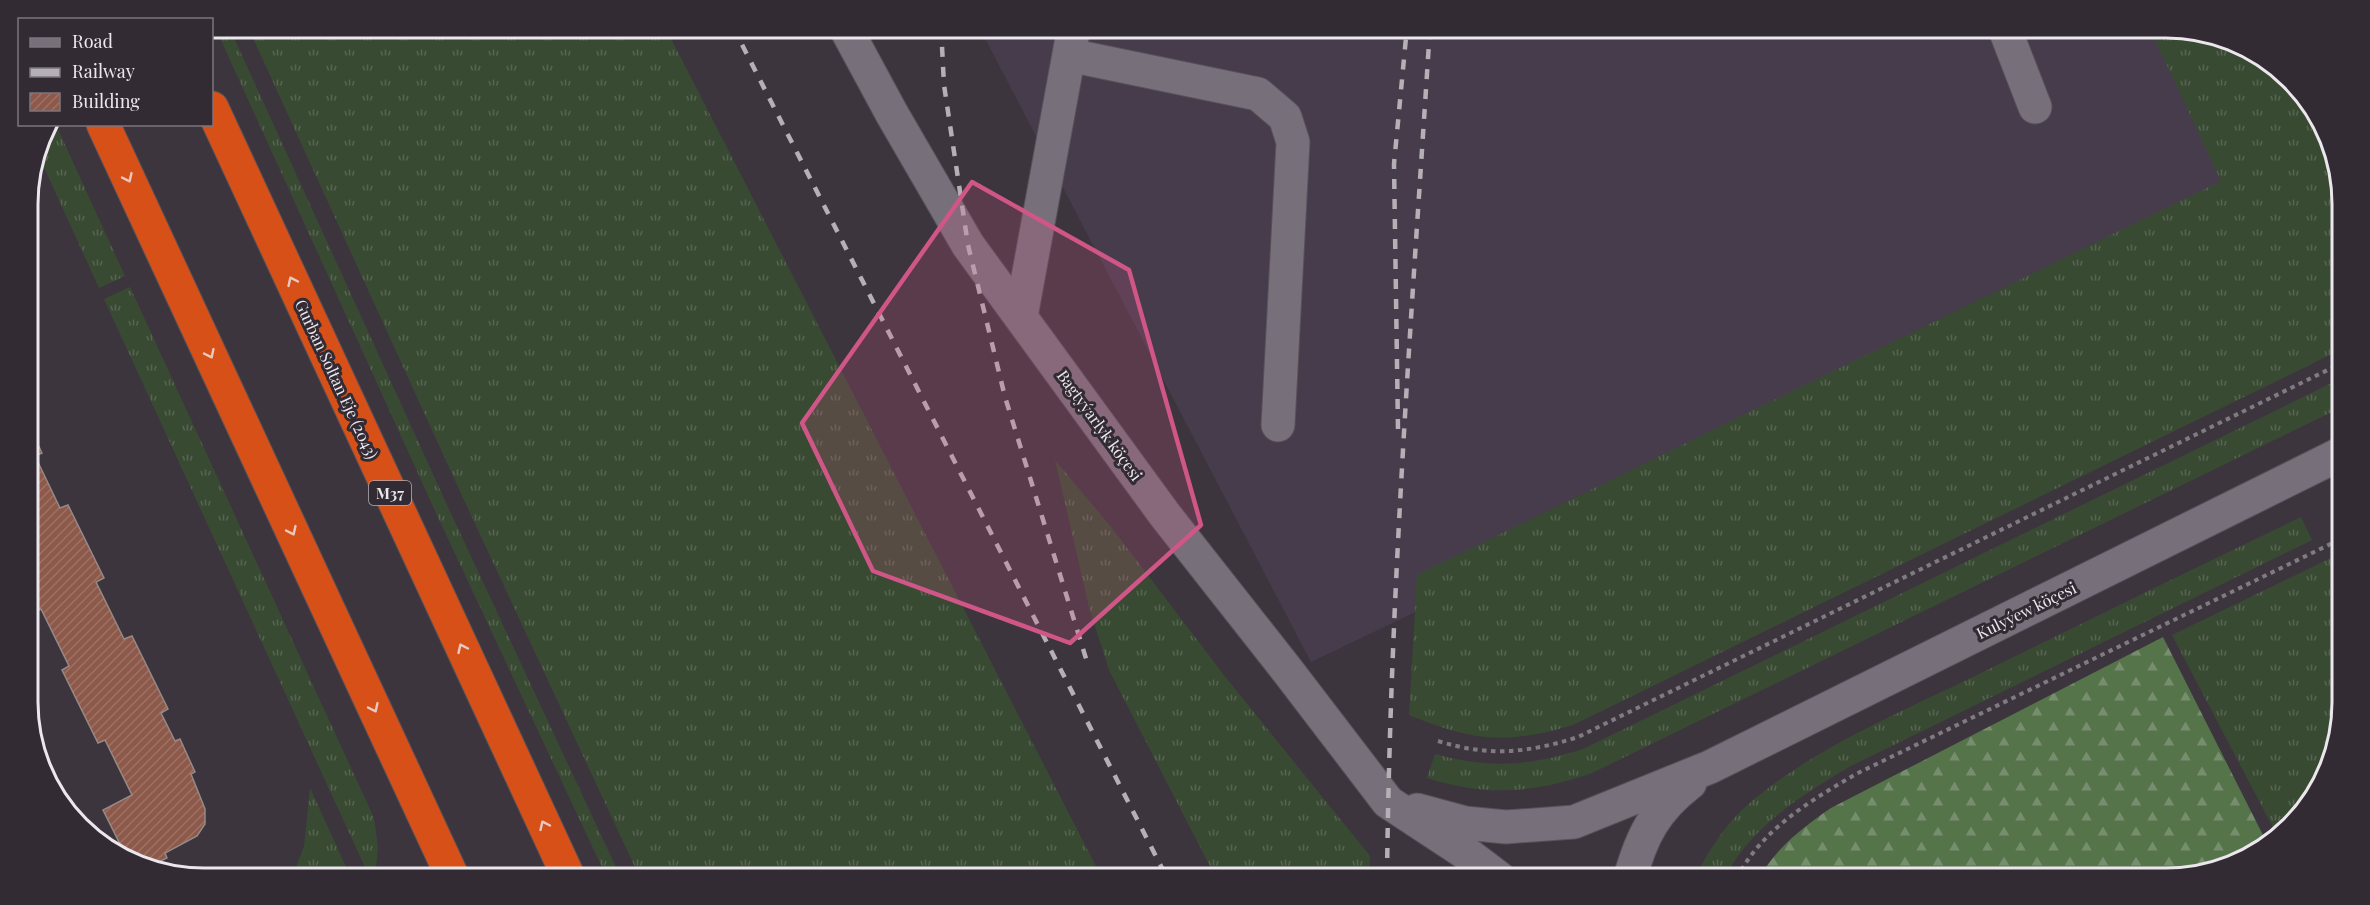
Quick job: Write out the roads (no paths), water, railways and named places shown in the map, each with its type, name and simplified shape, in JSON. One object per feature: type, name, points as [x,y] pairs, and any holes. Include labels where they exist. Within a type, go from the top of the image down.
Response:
[{"type":"highway","name":"Gurban Soltan Eje (2043)","points":[[213,110],[564,868]]},
{"type":"highway","points":[[104,126],[448,868]]},
{"type":"street","name":"Bagtyýarlyk köçesi","points":[[851,38],[968,245],[1165,515],[1388,802],[1484,867]]},
{"type":"street","points":[[2008,38],[2035,107]]},
{"type":"street","points":[[1021,316],[1072,41],[1258,94],[1285,117],[1293,142],[1278,425]]},
{"type":"street","name":"Kulyýew köçesi","points":[[1710,767],[2332,458]]},
{"type":"street","points":[[1388,802],[1465,823],[1506,827],[1541,826],[1575,822],[1710,767]]},
{"type":"street","points":[[1634,867],[1648,827],[1671,798],[1710,767]]},
{"type":"railway","points":[[739,38],[1162,868]]},
{"type":"railway","points":[[942,38],[944,85],[968,245],[1005,397],[1088,665]]},
{"type":"railway","points":[[1398,429],[1394,164],[1406,38]]},
{"type":"railway","points":[[1387,867],[1397,559],[1429,38]]}]
